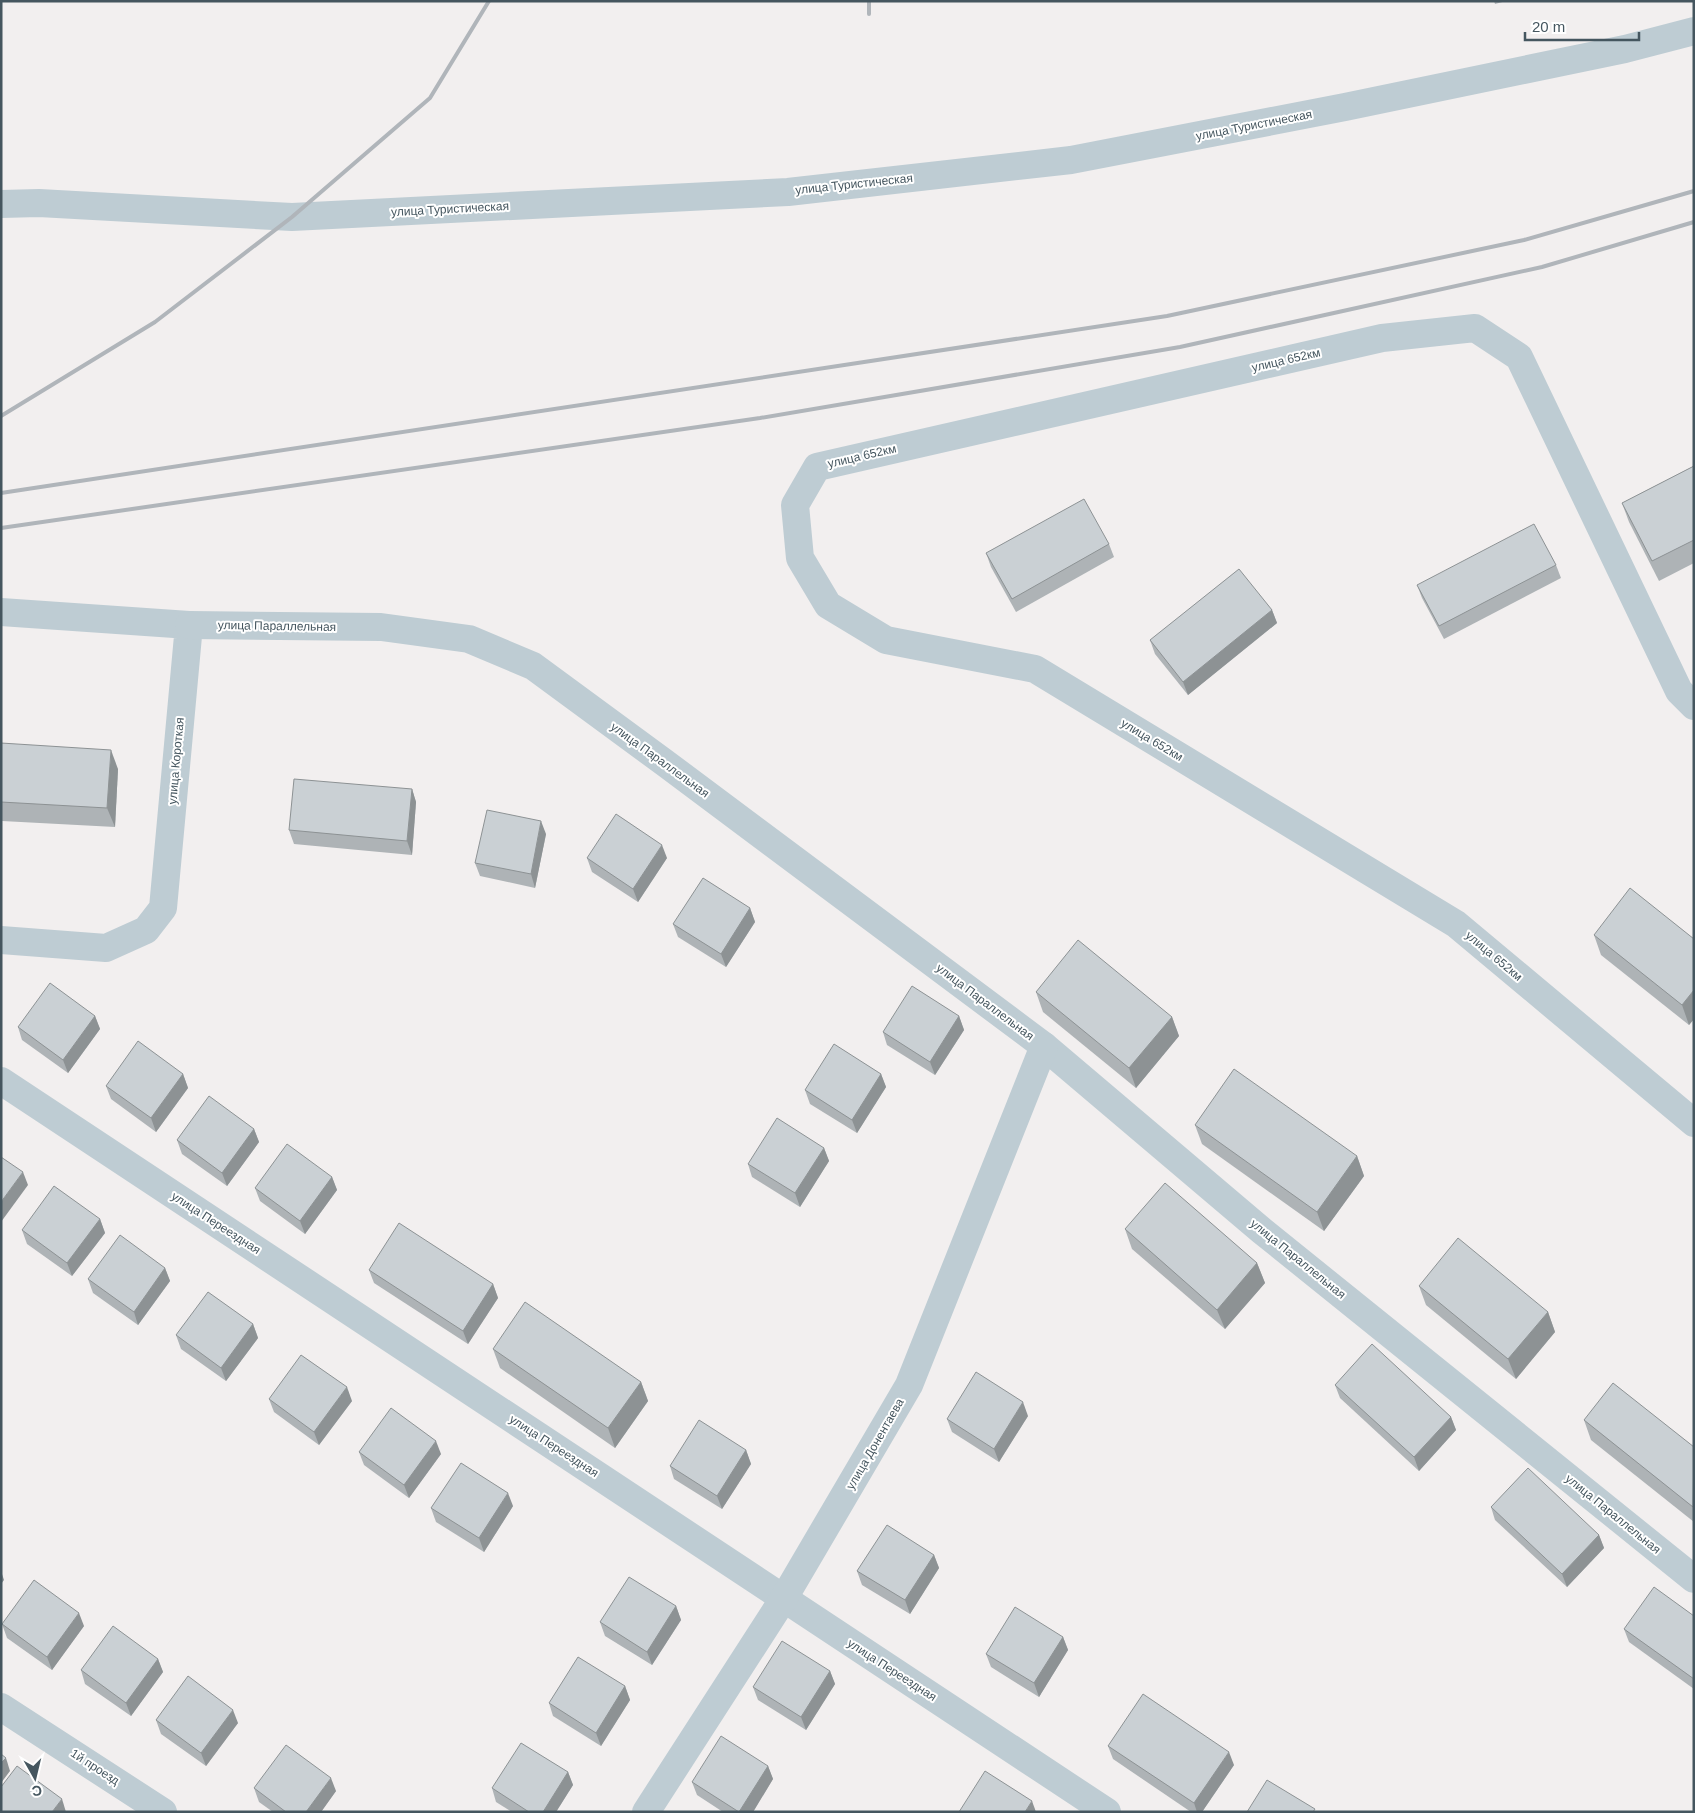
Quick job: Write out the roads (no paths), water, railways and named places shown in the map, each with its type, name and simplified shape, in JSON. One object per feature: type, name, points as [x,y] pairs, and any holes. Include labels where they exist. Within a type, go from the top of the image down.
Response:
[{"type":"street","name":"улица Туристическая","points":[[1,204],[39,203],[292,218],[788,192],[1071,160],[1345,107],[1625,49],[1694,31]]},
{"type":"street","name":"улица 652км","points":[[1694,706],[1679,691],[1519,357],[1475,328],[1382,338],[817,466],[795,506],[800,558],[828,605],[886,640],[1035,669],[1456,924],[1694,1123]]},
{"type":"street","points":[[1,612],[189,625]]},
{"type":"street","name":"улица Короткая","points":[[1,940],[106,948],[146,930],[163,908],[189,625]]},
{"type":"street","name":"улица Параллельная","points":[[189,625],[381,627],[469,639],[533,666],[1044,1046],[1261,1230],[1694,1579]]},
{"type":"street","name":"улица Донентаева","points":[[646,1812],[784,1598],[909,1385],[1044,1046]]},
{"type":"street","name":"улица Переездная","points":[[1,1081],[1107,1812]]},
{"type":"street","name":"1й проезд","points":[[1,1707],[163,1812]]},
{"type":"railway","points":[[1,416],[155,322],[292,217],[430,98],[489,1]]},
{"type":"railway","points":[[869,1],[869,14]]},
{"type":"railway","points":[[1,493],[1167,316],[1524,240],[1694,191]]},
{"type":"railway","points":[[1,528],[760,418],[1180,347],[1542,267],[1694,222]]}]
